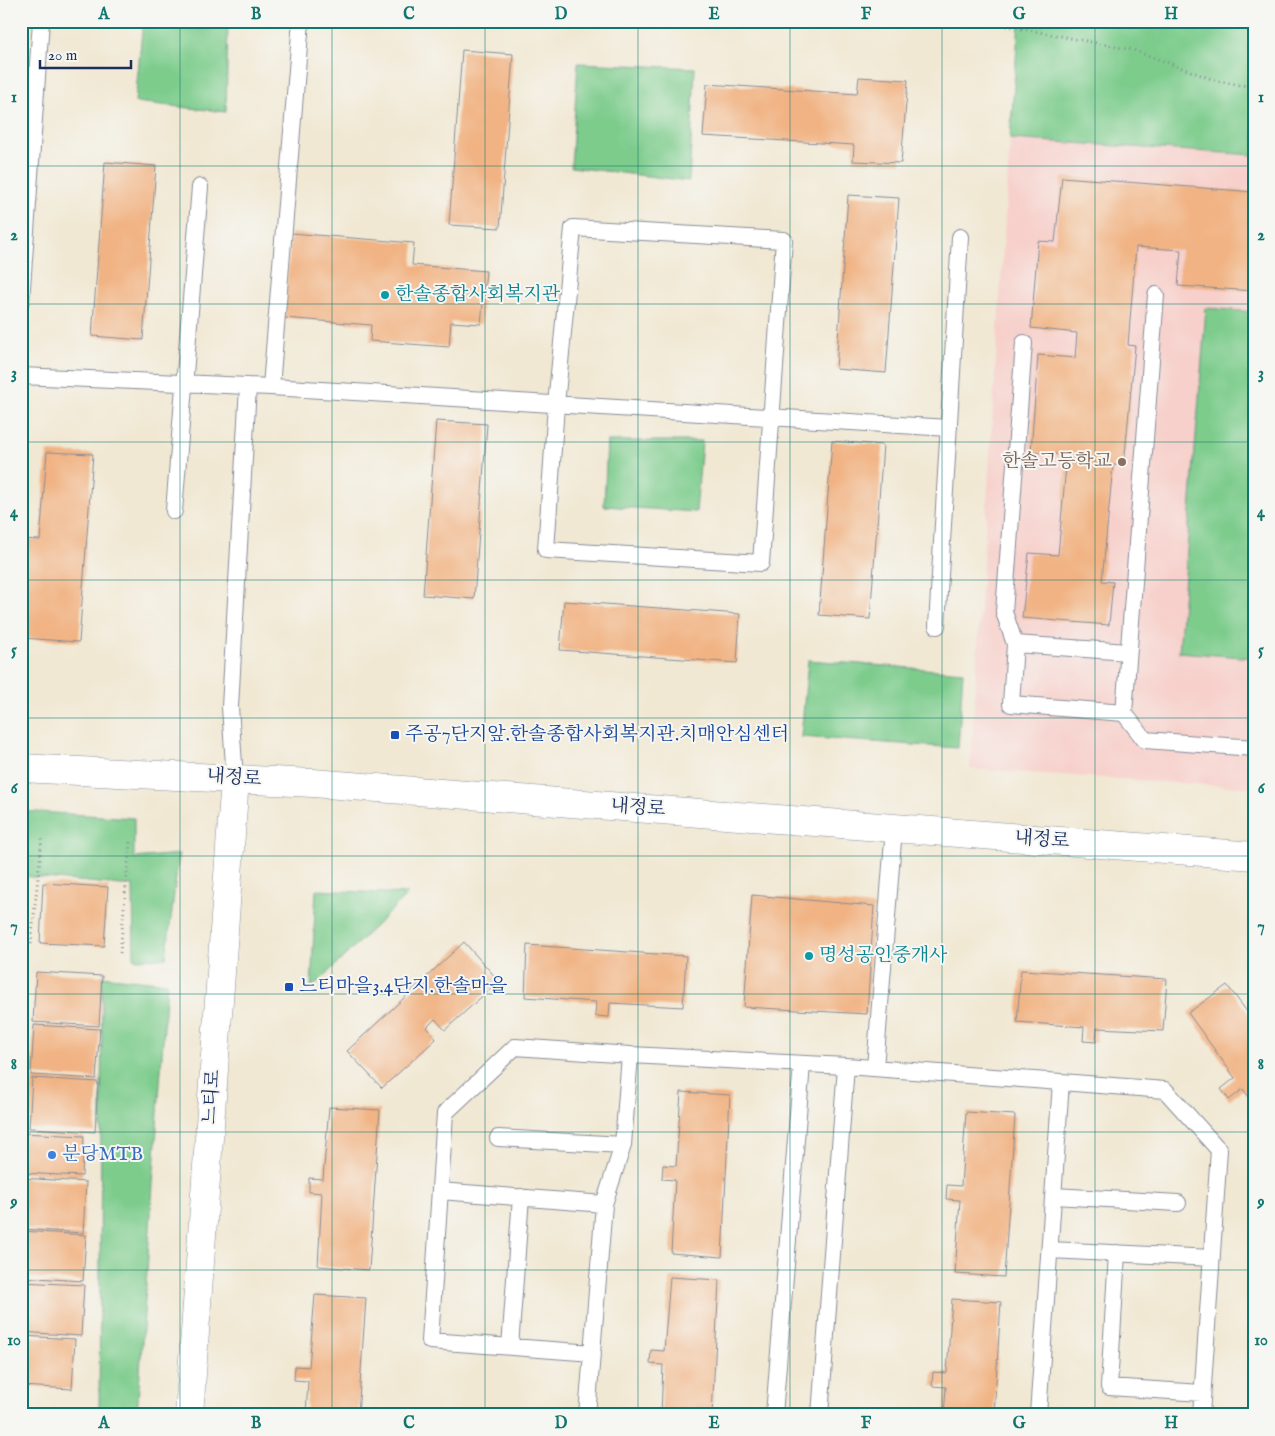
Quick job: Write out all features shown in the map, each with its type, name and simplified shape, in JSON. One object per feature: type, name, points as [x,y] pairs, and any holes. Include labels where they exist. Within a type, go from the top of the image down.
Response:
[{"type":"street","name":"내정로","points":[[21,768],[236,779],[1254,856]]},
{"type":"street","name":"느티로","points":[[188,1415],[236,779]]},
{"type":"lane","points":[[21,301],[26,166],[41,21]]},
{"type":"lane","points":[[271,388],[301,21]]},
{"type":"lane","points":[[174,511],[200,187]]},
{"type":"lane","points":[[573,228],[784,240],[761,563],[546,550],[556,405],[573,228]]},
{"type":"lane","points":[[937,626],[960,237]]},
{"type":"lane","points":[[1156,295],[1124,713],[1145,740],[1254,748]]},
{"type":"lane","points":[[1024,343],[1004,612],[1015,644],[1010,704],[1124,713]]},
{"type":"lane","points":[[21,376],[184,382],[949,428]]},
{"type":"lane","points":[[236,779],[230,707],[248,386]]},
{"type":"lane","points":[[1015,644],[1128,652]]},
{"type":"lane","points":[[876,1068],[894,828]]},
{"type":"lane","points":[[593,1353],[430,1341],[445,1113],[515,1047],[846,1066],[1165,1090],[1219,1150],[1201,1415]]},
{"type":"lane","points":[[587,1415],[604,1204],[623,1145],[630,1055]]},
{"type":"lane","points":[[774,1415],[802,1064]]},
{"type":"lane","points":[[820,1415],[846,1066]]},
{"type":"lane","points":[[1038,1415],[1061,1082]]},
{"type":"lane","points":[[498,1138],[623,1145]]},
{"type":"lane","points":[[440,1191],[604,1204]]},
{"type":"lane","points":[[1054,1196],[1178,1203]]},
{"type":"lane","points":[[510,1347],[521,1197]]},
{"type":"lane","points":[[1050,1250],[1212,1258]]},
{"type":"lane","points":[[1117,1253],[1109,1387],[1202,1394]]},
{"type":"path","points":[[982,21],[1133,50],[1218,81],[1254,87]]},
{"type":"path","points":[[30,944],[42,839]]},
{"type":"path","points":[[120,953],[130,842]]},
{"type":"shaded area","name":"한솔고등학교","points":[[1010,139],[1254,155],[1254,788],[970,769]]},
{"type":"green space","points":[[143,21],[228,21],[226,112],[135,102]]},
{"type":"green space","points":[[1019,21],[1254,21],[1254,155],[1010,139]]},
{"type":"green space","points":[[578,63],[695,68],[689,181],[571,167]]},
{"type":"green space","points":[[1206,308],[1254,312],[1254,658],[1179,652]]},
{"type":"green space","points":[[607,441],[702,441],[696,512],[604,506]]},
{"type":"green space","points":[[808,660],[963,672],[958,748],[801,737]]},
{"type":"green space","points":[[21,811],[134,818],[134,858],[179,854],[166,958],[134,959],[133,886],[21,876]]},
{"type":"green space","points":[[316,890],[408,894],[311,989]]},
{"type":"green space","points":[[102,976],[167,983],[137,1415],[99,1415]]},
{"type":"building","points":[[462,50],[513,54],[500,228],[449,225]]},
{"type":"building","points":[[859,77],[908,80],[901,163],[853,161],[854,145],[703,136],[707,84],[857,94]]},
{"type":"building","points":[[105,162],[156,166],[143,340],[92,336]]},
{"type":"building","points":[[1062,177],[1254,192],[1254,291],[1178,286],[1181,250],[1136,247],[1128,345],[1135,346],[1124,465],[1113,465],[1102,581],[1113,582],[1109,625],[1022,618],[1029,553],[1058,555],[1067,455],[1031,452],[1038,355],[1075,358],[1077,333],[1031,328],[1038,241],[1055,242]]},
{"type":"building","points":[[848,195],[899,198],[886,373],[836,369]]},
{"type":"building","name":"한솔종합사회복지관","points":[[291,233],[414,243],[412,265],[486,271],[481,324],[451,322],[449,347],[370,341],[371,325],[284,318]]},
{"type":"building","points":[[436,421],[487,424],[474,599],[423,595]]},
{"type":"building","points":[[832,441],[883,445],[870,619],[819,615]]},
{"type":"building","points":[[47,452],[93,454],[79,642],[21,638],[21,539],[40,540]]},
{"type":"building","points":[[564,601],[740,614],[737,663],[560,650]]},
{"type":"building","points":[[43,883],[108,887],[104,946],[40,943]]},
{"type":"building","name":"명성공인중개사","points":[[752,895],[874,906],[867,1014],[744,1007]]},
{"type":"building","points":[[464,942],[499,981],[445,1030],[435,1019],[427,1027],[436,1039],[382,1088],[347,1051]]},
{"type":"building","points":[[527,945],[686,956],[683,1007],[610,1003],[609,1017],[595,1016],[596,1002],[525,997]]},
{"type":"building","points":[[1021,970],[1167,979],[1163,1031],[1097,1028],[1096,1042],[1083,1041],[1084,1027],[1017,1022]]},
{"type":"building","points":[[36,972],[102,976],[99,1026],[33,1022]]},
{"type":"building","points":[[1227,985],[1254,1021],[1254,1104],[1243,1089],[1229,1100],[1221,1089],[1235,1078],[1188,1013]]},
{"type":"building","points":[[34,1025],[100,1029],[96,1079],[31,1075]]},
{"type":"building","points":[[32,1078],[98,1082],[95,1132],[29,1128]]},
{"type":"building","points":[[681,1092],[730,1095],[722,1257],[671,1253],[675,1180],[662,1179],[663,1165],[676,1166]]},
{"type":"building","points":[[329,1107],[380,1110],[369,1270],[318,1266],[322,1193],[309,1192],[309,1178],[323,1179]]},
{"type":"building","points":[[966,1112],[1015,1115],[1004,1277],[955,1274],[960,1200],[946,1199],[947,1185],[961,1186]]},
{"type":"building","name":"분당MTB","points":[[21,1133],[84,1136],[82,1176],[21,1173]]},
{"type":"building","points":[[21,1178],[86,1182],[83,1233],[21,1229]]},
{"type":"building","points":[[21,1231],[86,1235],[83,1281],[21,1277]]},
{"type":"building","points":[[670,1277],[719,1280],[712,1415],[661,1415],[663,1365],[650,1364],[651,1350],[664,1351]]},
{"type":"building","points":[[21,1282],[84,1285],[81,1336],[21,1332]]},
{"type":"building","points":[[315,1295],[366,1298],[358,1415],[306,1415],[308,1381],[294,1380],[295,1366],[309,1367]]},
{"type":"building","points":[[952,1299],[1001,1302],[994,1415],[944,1415],[946,1387],[932,1386],[933,1372],[947,1373]]},
{"type":"building","points":[[21,1336],[75,1339],[72,1389],[21,1386]]},
{"type":"place","name":"한솔종합사회복지관","points":[[385,295]]},
{"type":"place","name":"한솔고등학교","points":[[1122,462]]},
{"type":"place","name":"주공7단지앞.한솔종합사회복지관.치매안심센터","points":[[395,735]]},
{"type":"place","name":"명성공인중개사","points":[[809,956]]},
{"type":"place","name":"느티마을3.4단지.한솔마을","points":[[289,987]]},
{"type":"place","name":"분당MTB","points":[[52,1155]]}]
